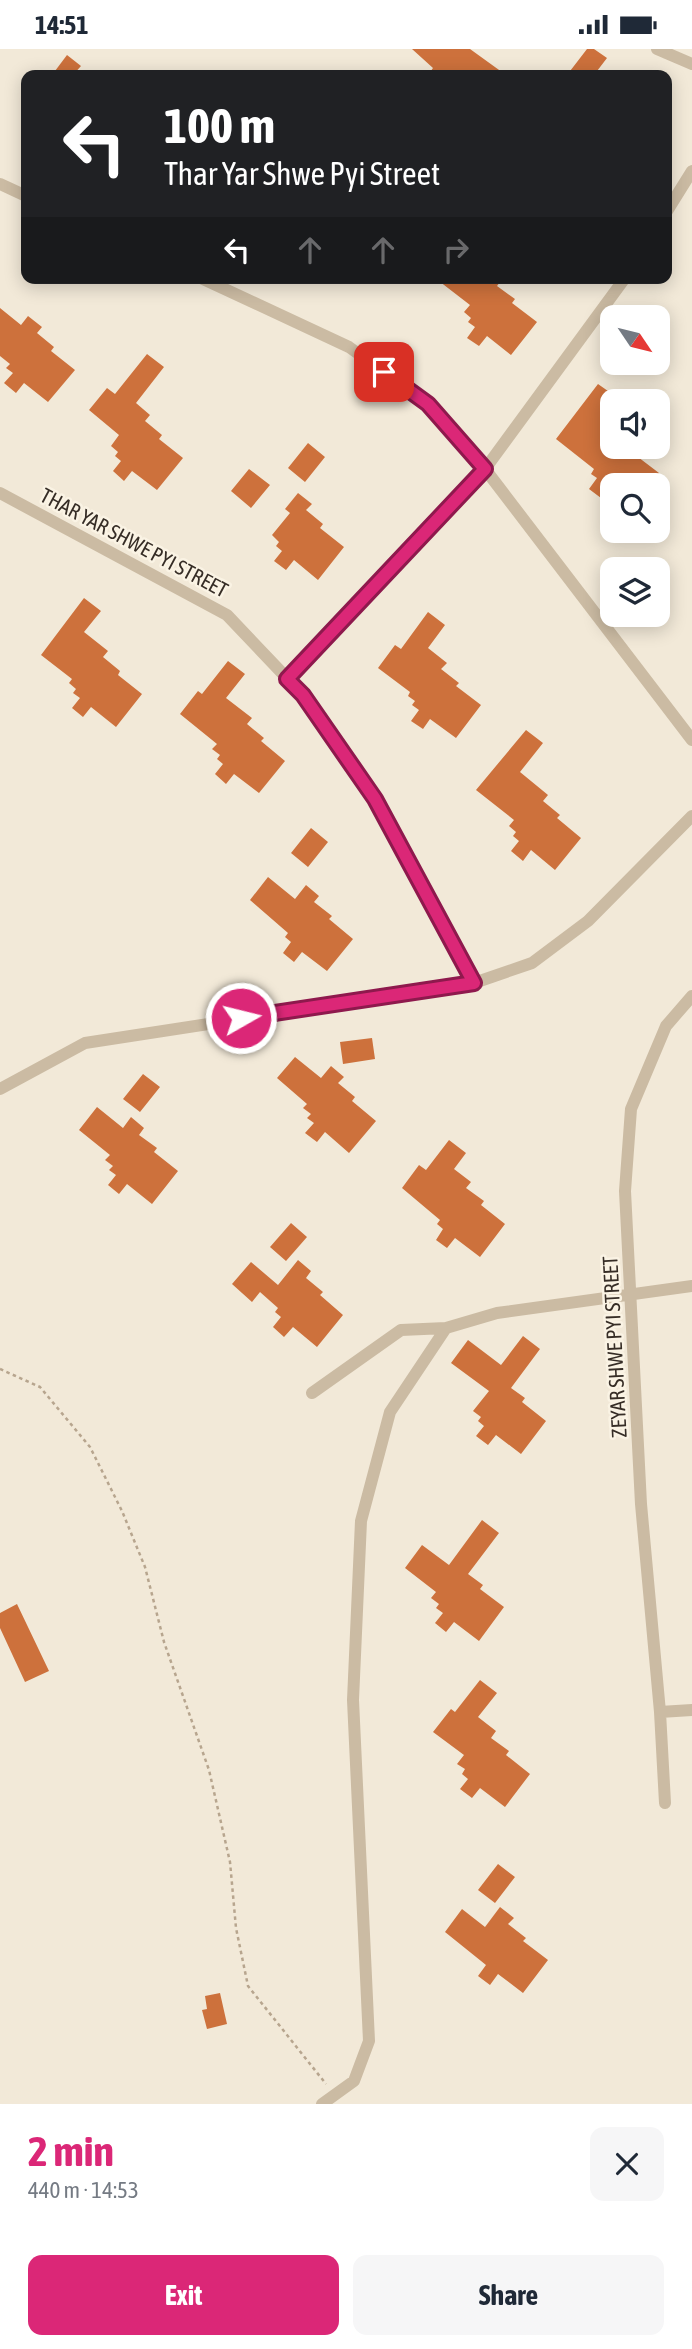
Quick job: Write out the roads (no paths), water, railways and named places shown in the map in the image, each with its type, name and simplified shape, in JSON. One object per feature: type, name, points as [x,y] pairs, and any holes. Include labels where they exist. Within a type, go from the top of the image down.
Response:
[{"type":"street","points":[[657,49],[692,64]]},
{"type":"street","points":[[672,203],[692,171]]},
{"type":"street","points":[[0,184],[21,194]]},
{"type":"street","points":[[214,284],[349,347],[428,404],[485,469],[692,740]]},
{"type":"street","points":[[287,679],[485,469],[621,284]]},
{"type":"street","name":"THAR YAR SHWE PYI STREET","points":[[0,493],[227,615],[303,695],[375,799],[474,983]]},
{"type":"street","points":[[0,1089],[85,1043],[474,983],[532,963],[587,921],[692,816]]},
{"type":"street","name":"ZEYAR SHWE PYI STREET","points":[[665,1803],[660,1712],[641,1504],[625,1191],[631,1109],[666,1026],[692,996]]},
{"type":"street","points":[[312,1393],[401,1330],[446,1328],[498,1313],[692,1286]]},
{"type":"street","points":[[322,2104],[354,2081],[369,2041],[353,1700],[361,1521],[390,1412],[446,1328]]},
{"type":"street","points":[[660,1712],[692,1710]]}]
